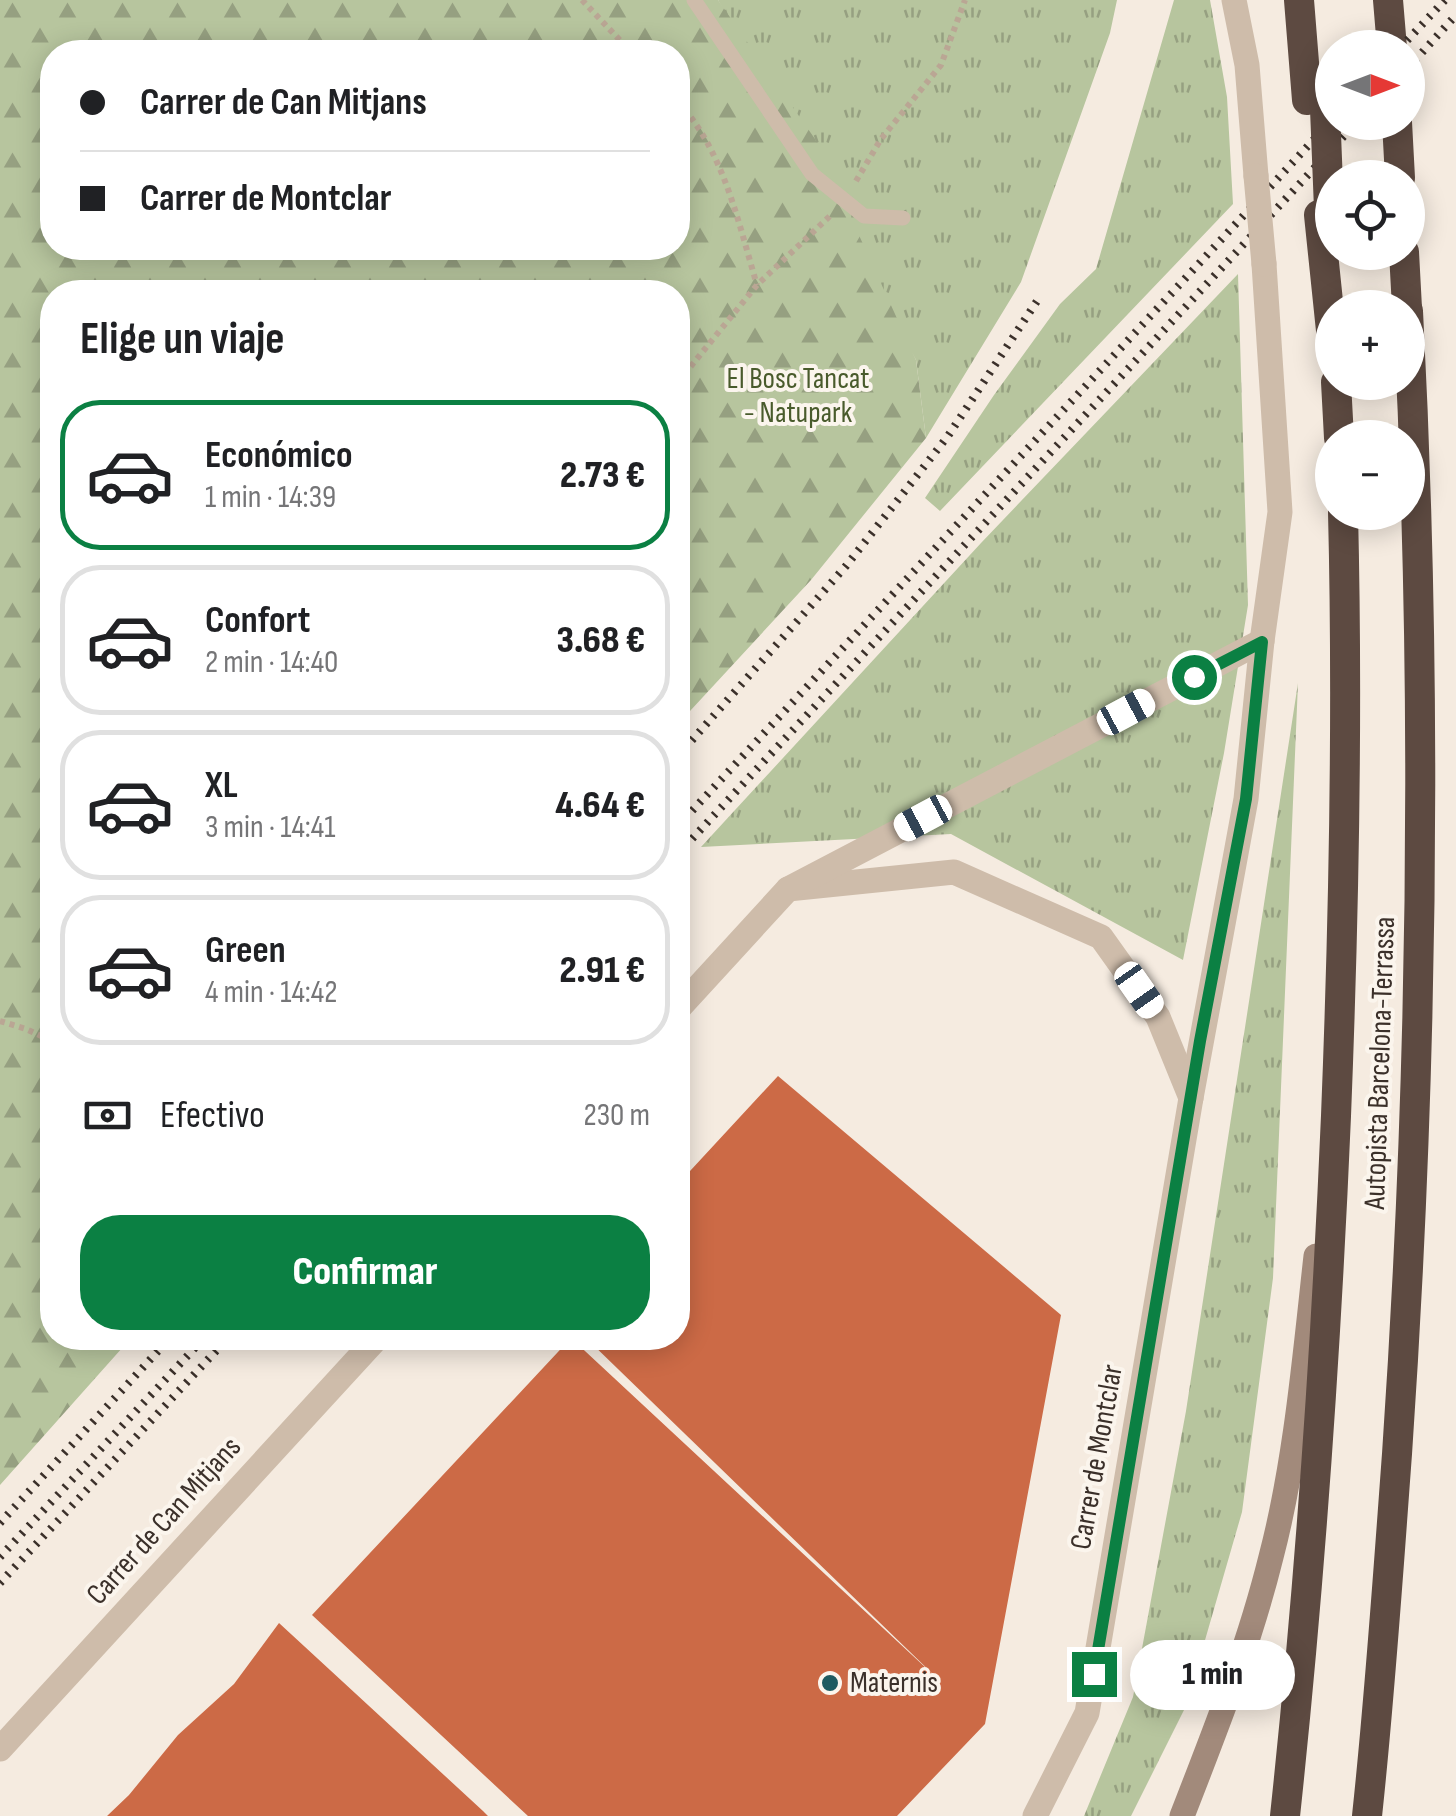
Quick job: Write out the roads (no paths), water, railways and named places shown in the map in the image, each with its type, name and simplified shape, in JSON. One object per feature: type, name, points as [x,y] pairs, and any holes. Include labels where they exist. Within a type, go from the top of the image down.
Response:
[{"type":"highway","points":[[1299,0],[1315,87]]},
{"type":"highway","points":[[1318,30],[1319,0]]},
{"type":"highway","name":"Autopista Barcelona-Terrassa","points":[[1367,1816],[1401,1392],[1417,1028],[1421,725],[1412,400]]},
{"type":"highway","points":[[1285,1816],[1318,1467],[1328,1304],[1345,887],[1342,530]]},
{"type":"main road","points":[[1182,1816],[1254,1619],[1276,1536],[1304,1365],[1339,1052]]},
{"type":"street","name":"Carrer de Montclar","points":[[1035,1816],[1087,1713],[1190,1098],[1246,799],[1280,512],[1247,65],[1234,0]]},
{"type":"street","points":[[690,997],[788,889],[1262,642]]},
{"type":"street","points":[[788,889],[954,872],[1101,938],[1158,1017],[1190,1098]]},
{"type":"street","name":"Carrer de Can Mitjans","points":[[0,1749],[366,1350]]},
{"type":"lane","points":[[694,0],[812,174],[864,216],[902,218]]},
{"type":"railway","points":[[1417,30],[1445,0]]},
{"type":"railway","points":[[1425,49],[1456,15]]},
{"type":"railway","points":[[690,813],[1315,138]]},
{"type":"railway","points":[[690,841],[1340,140]]},
{"type":"railway","points":[[690,742],[846,566],[948,436],[1041,295]]},
{"type":"railway","points":[[0,1523],[159,1350]]},
{"type":"railway","points":[[0,1557],[193,1350]]},
{"type":"railway","points":[[0,1583],[217,1350]]},
{"type":"place","name":"Maternis","points":[[830,1683]]},
{"type":"park label","name":"El Bosc Tancat - Natupark","points":[[798,396]]}]
